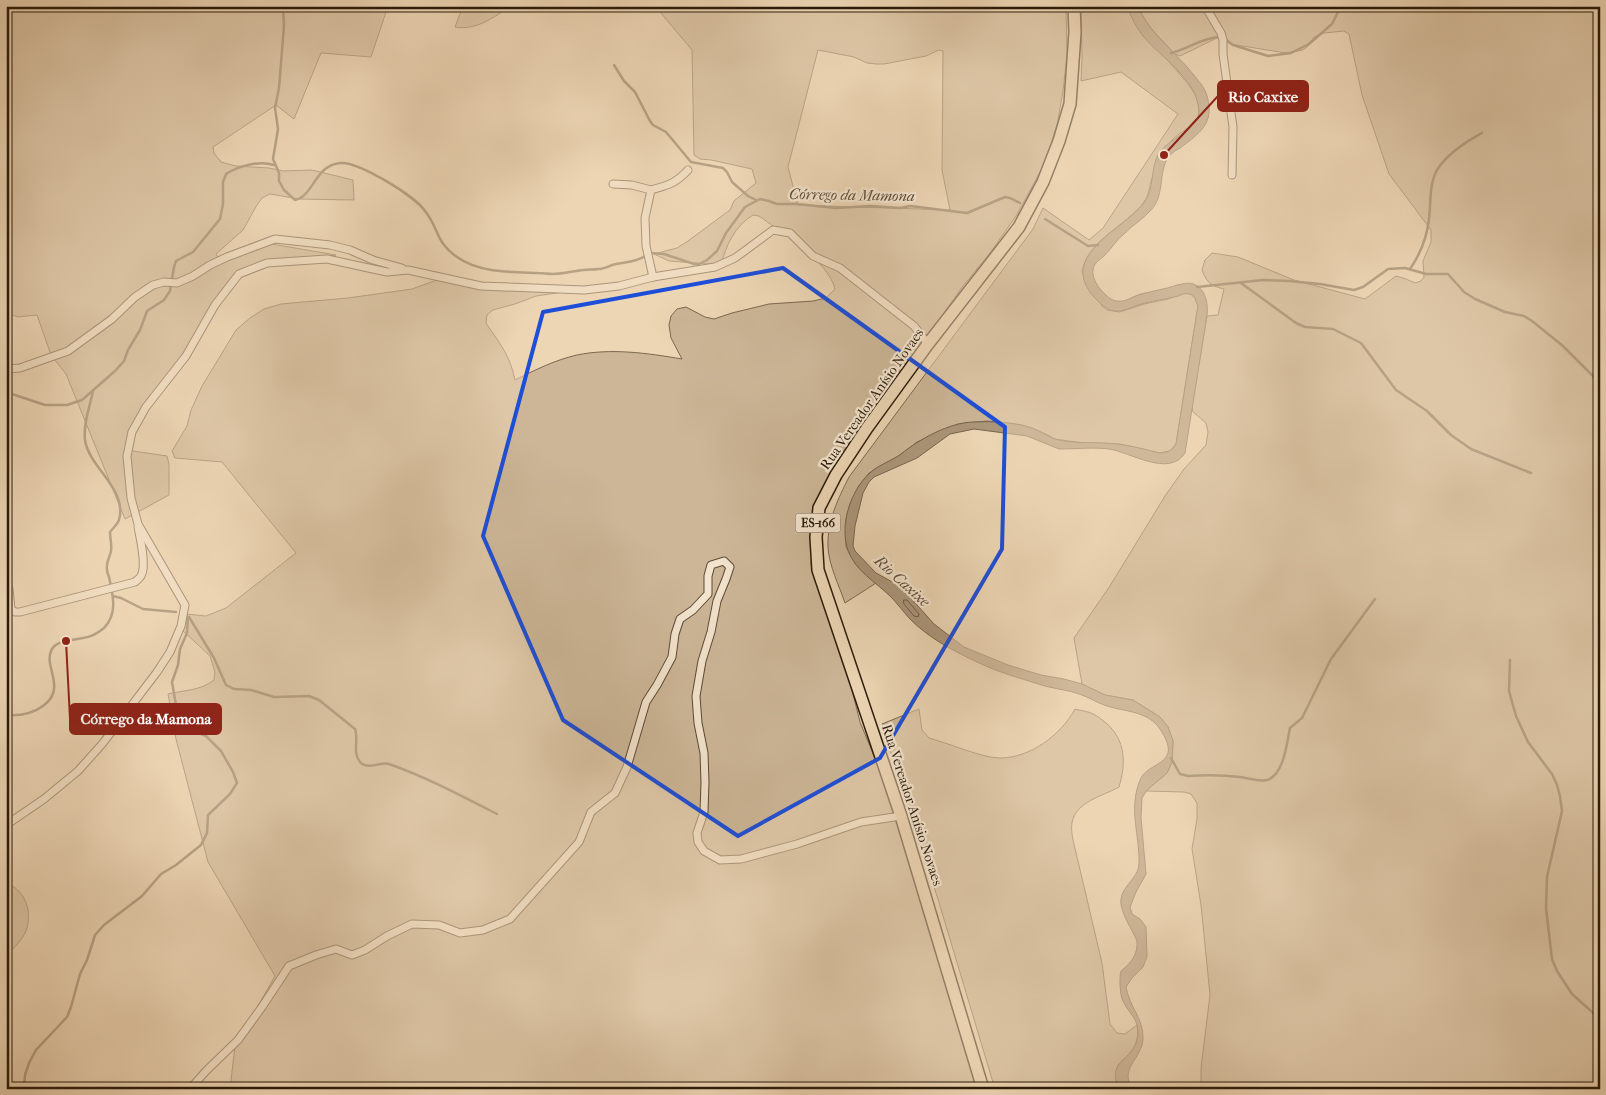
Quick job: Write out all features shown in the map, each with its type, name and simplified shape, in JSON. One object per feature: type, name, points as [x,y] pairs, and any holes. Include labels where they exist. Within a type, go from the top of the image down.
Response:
[{"type":"main road","name":"Rua Vereador Anísio Novaes","points":[[983,1089],[901,816],[818,570],[816,537],[819,508],[836,475],[867,428],[928,344],[1019,228],[1043,182],[1059,141],[1070,104],[1075,32],[1074,6]]},
{"type":"street","points":[[1205,6],[1219,28],[1223,40],[1223,54],[1234,127],[1232,175]]},
{"type":"street","points":[[613,184],[632,185],[651,190],[668,186],[679,180],[688,170]]},
{"type":"street","points":[[651,190],[645,218],[646,246],[653,276]]},
{"type":"street","points":[[6,369],[20,368],[68,351],[112,318],[135,297],[153,285],[167,282],[177,283],[227,257],[275,238],[330,245],[408,270],[481,286],[584,290],[619,286],[653,276],[715,268],[735,258],[773,230],[790,233],[813,256],[840,268],[870,290],[914,326],[928,344]]},
{"type":"street","points":[[6,589],[9,589],[11,609],[15,612],[20,612],[106,591],[135,582],[141,576],[143,558],[138,524],[131,498],[127,456],[132,432],[146,407],[186,356],[215,305],[239,274],[267,263],[327,259],[387,272],[408,270]]},
{"type":"street","points":[[6,826],[44,799],[78,771],[103,743],[170,652],[181,626],[185,605],[138,524]]},
{"type":"street","points":[[190,1089],[238,1040],[262,1008],[289,966],[336,949],[352,955],[365,950],[387,936],[412,924],[439,925],[460,933],[482,930],[510,919],[579,842],[591,812],[615,793],[627,767],[646,702],[672,657],[675,634],[680,619],[693,610],[708,594],[708,576],[711,565],[724,561],[730,567],[716,601],[696,696],[698,723],[704,753],[705,782],[704,812],[697,833],[698,842],[704,852],[720,860],[741,859],[797,844],[861,822],[901,816]]},
{"type":"highlighted area","points":[[783,268],[1005,427],[1002,549],[880,758],[738,836],[563,720],[483,536],[543,312]]},
{"type":"shaded area","points":[[6,6],[388,6],[371,57],[321,53],[294,119],[276,105],[213,147],[214,153],[221,162],[236,166],[269,168],[283,171],[312,170],[353,180],[354,200],[299,199],[270,194],[262,198],[243,230],[216,254],[219,260],[266,243],[336,255],[303,261],[260,265],[247,272],[223,292],[188,349],[135,426],[126,450],[167,456],[169,464],[169,495],[125,519],[66,374],[51,355],[37,315],[18,317],[6,313]]},
{"type":"shaded area","points":[[463,6],[511,6],[491,19],[477,25],[463,28],[455,27]]},
{"type":"shaded area","points":[[655,6],[1066,6],[1067,54],[1063,91],[1057,125],[1045,163],[1016,216],[990,253],[963,286],[844,452],[828,478],[815,508],[811,564],[840,642],[860,722],[898,814],[983,1089],[892,1089],[874,1086],[862,1089],[230,1089],[235,1046],[275,976],[208,862],[176,739],[168,694],[198,688],[214,680],[215,672],[210,656],[181,629],[185,614],[206,616],[226,608],[296,553],[222,462],[175,458],[172,451],[187,426],[191,410],[202,386],[236,330],[264,309],[281,304],[348,298],[412,289],[445,277],[466,282],[557,293],[536,296],[493,310],[487,315],[486,323],[507,357],[515,380],[561,360],[590,353],[629,352],[682,359],[671,338],[669,325],[671,316],[677,309],[686,307],[705,317],[714,319],[769,304],[813,301],[826,298],[835,289],[824,268],[803,248],[759,216],[753,215],[736,230],[721,265],[669,261],[654,254],[677,248],[688,241],[730,210],[734,201],[756,183],[752,169],[700,159],[694,155],[692,50]],"holes":[[[818,50],[854,57],[867,63],[884,64],[926,56],[939,50],[943,51],[942,170],[950,210],[798,205],[788,167]]]},
{"type":"shaded area","points":[[1081,6],[1127,6],[1138,26],[1193,91],[1199,109],[1193,124],[1172,140],[1164,153],[1154,172],[1144,202],[1099,242],[1086,261],[1082,272],[1102,306],[1107,310],[1120,312],[1185,293],[1189,293],[1195,298],[1198,306],[1176,444],[1170,451],[1159,453],[1120,444],[1084,443],[1054,439],[1022,425],[987,421],[958,424],[917,442],[900,455],[869,473],[858,487],[850,504],[846,519],[846,546],[857,566],[876,583],[845,603],[830,561],[828,537],[834,510],[849,477],[1033,229],[1043,208],[1089,240],[1103,228],[1178,114],[1121,72],[1081,81]]},
{"type":"shaded area","points":[[1138,6],[1600,6],[1600,1089],[1201,1089],[1201,1068],[1210,995],[1201,905],[1192,849],[1197,819],[1197,803],[1191,794],[1184,792],[1146,791],[1167,773],[1172,762],[1173,741],[1168,727],[1160,717],[1133,700],[1105,695],[1082,684],[1074,638],[1110,586],[1165,496],[1184,469],[1206,445],[1208,432],[1206,423],[1193,412],[1192,406],[1207,316],[1218,315],[1224,289],[1216,287],[1206,278],[1202,270],[1205,260],[1212,253],[1238,257],[1294,280],[1365,299],[1396,276],[1415,283],[1421,281],[1424,277],[1423,261],[1431,242],[1431,230],[1389,174],[1362,95],[1349,34],[1344,31],[1324,33],[1314,37],[1303,50],[1286,53],[1230,44],[1221,36],[1180,56],[1175,54],[1154,32]]},
{"type":"shaded area","points":[[919,709],[922,730],[929,738],[975,753],[1000,758],[1022,754],[1044,743],[1062,728],[1075,709],[1097,716],[1113,730],[1117,737],[1123,753],[1123,770],[1119,787],[1091,800],[1078,810],[1074,816],[1072,827],[1073,840],[1102,963],[1110,1024],[1117,1033],[1125,1034],[1137,1025],[1138,1034],[1134,1046],[1118,1065],[1117,1084],[1119,1089],[995,1089],[937,896],[882,724]]},
{"type":"shaded area","points":[[6,882],[18,890],[25,900],[28,920],[26,932],[6,957]]},
{"type":"water","points":[[1127,6],[1138,6],[1155,34],[1201,84],[1209,105],[1209,113],[1204,126],[1194,137],[1172,153],[1166,161],[1160,193],[1155,205],[1119,238],[1096,263],[1093,270],[1094,278],[1099,288],[1108,297],[1116,301],[1123,301],[1179,284],[1195,284],[1203,292],[1207,303],[1207,315],[1185,453],[1178,460],[1159,464],[1109,449],[1059,449],[1027,436],[974,429],[950,434],[917,458],[874,477],[869,482],[863,493],[855,526],[853,546],[855,551],[876,573],[896,584],[934,624],[964,647],[1008,665],[1082,684],[1105,695],[1133,700],[1160,717],[1168,727],[1173,741],[1172,762],[1167,773],[1147,790],[1142,798],[1141,818],[1146,874],[1130,907],[1132,914],[1140,919],[1146,927],[1147,957],[1143,967],[1126,987],[1141,1025],[1143,1039],[1142,1046],[1129,1070],[1129,1082],[1133,1089],[1119,1089],[1116,1079],[1118,1066],[1132,1051],[1138,1036],[1137,1025],[1122,999],[1121,991],[1121,971],[1133,958],[1137,941],[1122,909],[1121,898],[1138,870],[1139,864],[1135,802],[1140,780],[1144,774],[1167,756],[1167,741],[1155,723],[1143,715],[1107,706],[1083,695],[1045,686],[995,670],[934,639],[918,627],[891,597],[866,576],[856,564],[848,550],[845,530],[846,519],[853,498],[864,479],[871,472],[917,443],[954,425],[980,422],[1010,423],[1032,428],[1061,441],[1119,444],[1159,453],[1169,451],[1176,444],[1198,306],[1195,298],[1192,294],[1184,294],[1114,311],[1102,305],[1095,298],[1085,283],[1083,269],[1088,257],[1097,245],[1144,203],[1150,191],[1154,165],[1159,153],[1195,123],[1198,117],[1197,99],[1192,88],[1143,36]]},
{"type":"waterway","name":"Córrego da Mamona","points":[[283,6],[284,26],[279,88],[275,108],[278,129],[273,159],[279,173],[279,181],[284,190],[295,200],[306,193],[325,169],[340,163],[348,164],[372,173],[410,197],[425,211],[445,246],[457,257],[475,266],[507,272],[557,274],[603,268],[635,261],[645,256]]},
{"type":"waterway","points":[[1225,39],[1233,45],[1268,56],[1291,53],[1309,44],[1332,24],[1341,6]]},
{"type":"waterway","points":[[1171,53],[1206,39],[1219,37]]},
{"type":"waterway","points":[[614,65],[624,81],[635,92],[653,125],[666,132],[691,162],[723,168],[732,182],[748,196],[756,200]]},
{"type":"waterway","points":[[1410,269],[1420,251],[1427,232],[1431,187],[1434,175],[1451,154],[1482,133]]},
{"type":"waterway","name":"Córrego da Mamona","points":[[6,392],[45,405],[67,405],[82,400],[124,361],[140,330],[147,311],[164,300],[170,291],[176,261],[193,252],[220,219],[223,204],[223,182],[226,174],[249,165],[262,163],[274,165]]},
{"type":"waterway","name":"Córrego da Mamona","points":[[651,253],[664,254],[699,264],[717,251],[726,233],[745,207],[760,199],[777,204],[836,208],[870,206],[900,208],[910,206],[967,213],[1005,197],[1020,203]]},
{"type":"waterway","name":"Córrego da Mamona","points":[[1045,219],[1088,246],[1098,245]]},
{"type":"waterway","points":[[1197,287],[1263,280],[1320,284],[1354,290],[1363,287],[1388,269],[1405,268],[1426,274],[1448,274],[1464,292],[1475,299],[1505,312],[1524,316],[1532,321],[1563,346],[1600,383]]},
{"type":"waterway","points":[[1241,283],[1296,323],[1305,327],[1333,329],[1361,343],[1396,390],[1427,411],[1451,435],[1471,449],[1531,473]]},
{"type":"waterway","name":"Córrego da Mamona","points":[[6,715],[25,714],[43,706],[54,692],[50,663],[50,656],[54,646],[62,642],[92,636],[97,633],[108,623],[113,610],[113,597],[107,562],[111,553],[110,532],[119,520],[120,509],[118,498],[113,488],[93,460],[85,440],[86,421],[93,391]]},
{"type":"waterway","points":[[113,596],[143,609],[176,612]]},
{"type":"waterway","points":[[1171,758],[1180,774],[1188,776],[1227,776],[1261,781],[1273,777],[1284,757],[1290,728],[1302,718],[1331,659],[1375,599]]},
{"type":"waterway","points":[[24,1089],[25,1075],[36,1050],[67,1017],[80,974],[87,960],[95,935],[104,925],[142,896],[161,874],[176,865],[201,845],[207,833],[208,815],[230,794],[237,783],[221,751],[206,736],[186,728],[177,711],[172,682],[178,665],[180,649],[187,633],[188,617]]},
{"type":"waterway","points":[[189,617],[214,658],[226,685],[234,689],[251,690],[274,697],[309,696],[319,700],[355,729],[356,754],[363,765],[370,766],[385,763],[403,769],[497,814]]},
{"type":"waterway","points":[[1510,660],[1509,691],[1516,716],[1528,742],[1552,774],[1560,796],[1562,811],[1547,877],[1546,908],[1552,959],[1557,971],[1572,994],[1600,1019]]},
{"type":"place","name":"Rio Caxixe","points":[[1164,155]]},
{"type":"place","name":"Córrego da Mamona","points":[[66,641]]}]
